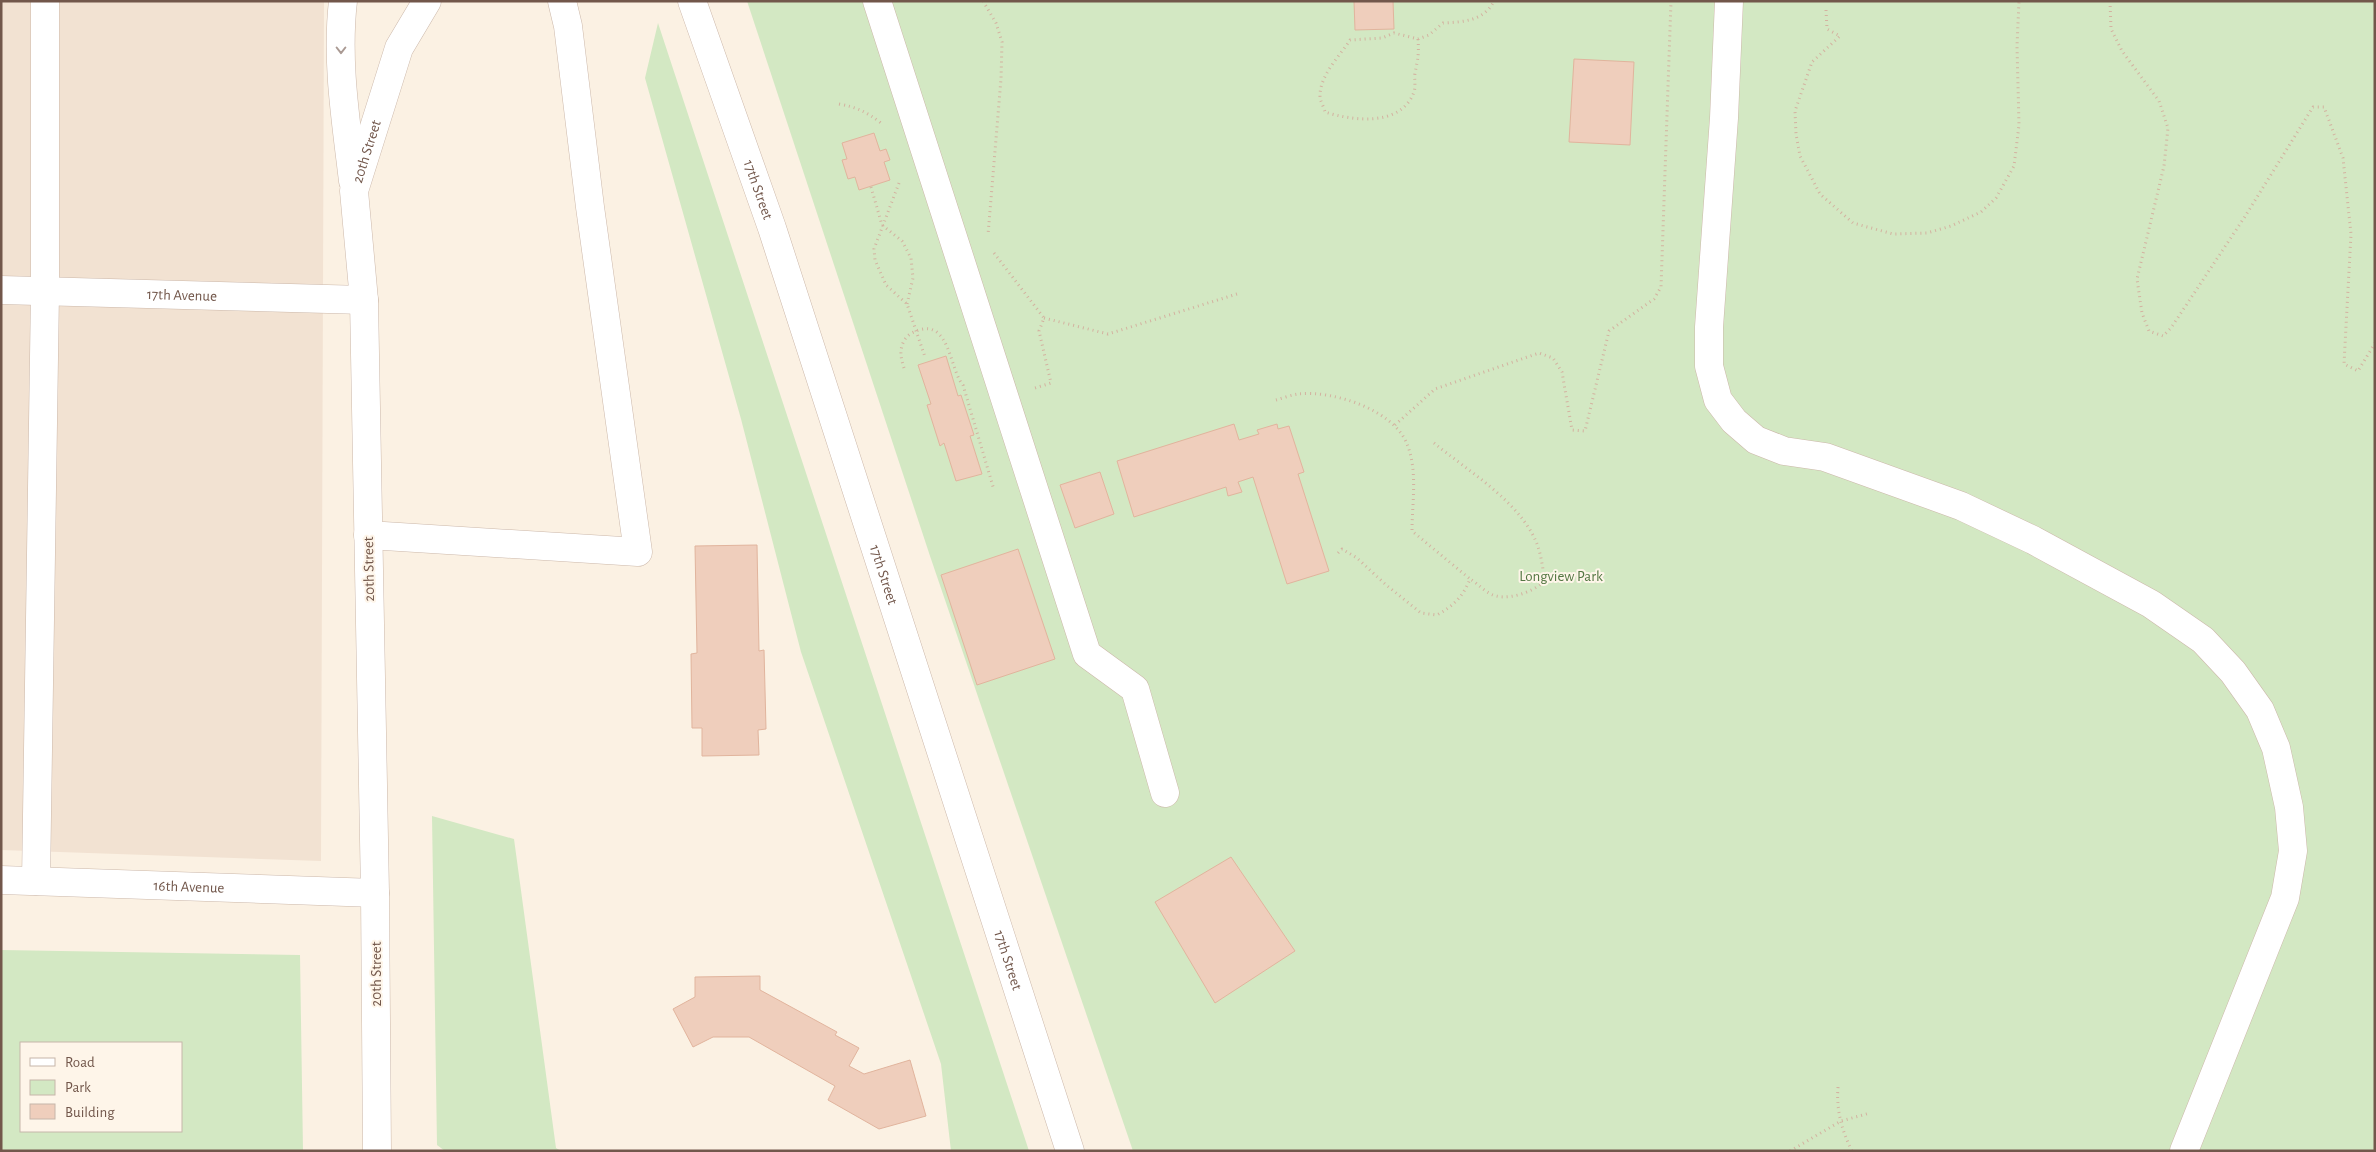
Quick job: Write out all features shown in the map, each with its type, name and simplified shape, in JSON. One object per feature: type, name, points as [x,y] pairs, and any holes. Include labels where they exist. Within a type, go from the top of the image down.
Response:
[{"type":"street","points":[[36,881],[45,292],[45,1]]},
{"type":"street","points":[[343,1],[340,80],[354,191]]},
{"type":"street","name":"20th Street","points":[[377,1151],[375,892],[364,300],[354,191],[399,48],[427,1]]},
{"type":"street","points":[[368,535],[638,552],[590,207],[568,26],[562,1]]},
{"type":"street","name":"17th Street","points":[[692,1],[772,228],[1070,1151]]},
{"type":"street","points":[[877,1],[1087,654],[1135,689],[1165,792]]},
{"type":"street","points":[[1729,1],[1724,118],[1709,328],[1709,366],[1718,400],[1734,421],[1756,440],[1784,451],[1825,457],[1961,506],[2033,540],[2151,604],[2204,640],[2233,672],[2260,710],[2276,748],[2289,807],[2293,851],[2285,898],[2184,1151]]},
{"type":"street","name":"17th Avenue","points":[[1,290],[364,300]]},
{"type":"street","name":"16th Avenue","points":[[1,880],[375,892]]},
{"type":"path","points":[[983,1],[996,23],[1002,42],[991,221],[988,233],[990,241]]},
{"type":"path","points":[[1418,39],[1420,60],[1415,73],[1414,91],[1403,109],[1384,118],[1363,119],[1343,118],[1325,112],[1320,97],[1325,78],[1332,63],[1350,40],[1382,38],[1394,33],[1418,39],[1429,35],[1443,23],[1467,22],[1478,17],[1494,1]]},
{"type":"path","points":[[1395,425],[1435,388],[1539,353],[1553,358],[1562,372],[1572,430],[1585,431],[1609,331],[1654,299],[1661,287],[1671,1]]},
{"type":"path","points":[[1826,10],[1827,28],[1840,36],[1812,62],[1795,110],[1796,134],[1800,156],[1820,194],[1853,223],[1893,234],[1927,233],[1951,226],[1981,212],[1996,198],[2014,166],[2019,124],[2017,46],[2019,1]]},
{"type":"path","points":[[2110,1],[2111,29],[2122,51],[2159,100],[2168,128],[2164,166],[2137,279],[2142,313],[2148,331],[2163,336],[2171,328],[2244,218],[2312,107],[2324,107],[2343,158],[2351,234],[2344,364],[2358,371],[2375,343]]},
{"type":"path","points":[[839,104],[854,107],[868,113],[887,130]]},
{"type":"path","points":[[900,182],[874,249],[875,260],[886,285],[907,304],[925,357]]},
{"type":"path","points":[[871,187],[882,225],[902,241],[910,258],[913,278],[907,304]]},
{"type":"path","points":[[991,249],[1044,318],[1108,334],[1237,294]]},
{"type":"path","points":[[1004,397],[1051,383],[1039,331],[1044,318]]},
{"type":"path","points":[[904,368],[901,352],[908,336],[917,332],[932,330],[943,338],[958,379],[963,385],[994,490]]},
{"type":"path","points":[[1276,400],[1298,394],[1354,401],[1375,411],[1395,425],[1407,442],[1411,457],[1412,531],[1470,580],[1481,585],[1490,594],[1503,596],[1520,595],[1539,587],[1545,581],[1539,550],[1520,516],[1495,491],[1434,443]]},
{"type":"path","points":[[1336,555],[1342,549],[1357,558],[1421,613],[1438,615],[1455,605],[1470,580]]},
{"type":"path","points":[[1838,1087],[1837,1102],[1844,1136],[1852,1151]]},
{"type":"path","points":[[1790,1151],[1841,1121],[1870,1113]]},
{"type":"shaded area","points":[[1,1],[324,1],[321,861],[1,850]]},
{"type":"green space","name":"Longview Park","points":[[747,1],[2375,1],[2375,1151],[1133,1151],[930,556]]},
{"type":"green space","points":[[658,23],[1029,1151],[951,1151],[941,1064],[801,652],[741,419],[645,78]]},
{"type":"green space","points":[[432,816],[514,839],[556,1148],[561,1151],[445,1151],[437,1145]]},
{"type":"green space","points":[[1,950],[300,955],[303,1151],[1,1151]]},
{"type":"building","points":[[1354,1],[1393,1],[1394,29],[1355,30]]},
{"type":"building","points":[[1574,59],[1634,62],[1630,145],[1569,142]]},
{"type":"building","points":[[874,133],[880,151],[886,149],[890,160],[884,162],[890,180],[859,190],[855,177],[848,179],[842,160],[847,159],[842,143]]},
{"type":"building","points":[[946,356],[958,396],[961,395],[974,435],[970,436],[982,474],[956,481],[944,443],[940,446],[927,405],[931,404],[918,365]]},
{"type":"building","points":[[1234,424],[1239,440],[1259,434],[1257,430],[1277,424],[1278,429],[1289,426],[1304,472],[1298,474],[1329,571],[1287,584],[1253,477],[1238,482],[1242,492],[1228,496],[1226,487],[1134,517],[1117,461]]},
{"type":"building","points":[[1100,472],[1114,514],[1075,528],[1060,485]]},
{"type":"building","points":[[757,545],[759,651],[764,650],[766,729],[758,730],[759,755],[702,756],[702,728],[692,728],[691,654],[697,653],[695,546]]},
{"type":"building","points":[[1018,549],[1055,659],[977,685],[941,575]]},
{"type":"building","points":[[1231,857],[1295,951],[1215,1003],[1155,902]]},
{"type":"building","points":[[760,976],[760,990],[837,1032],[835,1035],[859,1048],[849,1066],[864,1074],[910,1060],[926,1116],[879,1129],[828,1100],[835,1086],[749,1037],[713,1037],[693,1047],[673,1009],[695,997],[695,977]]}]
